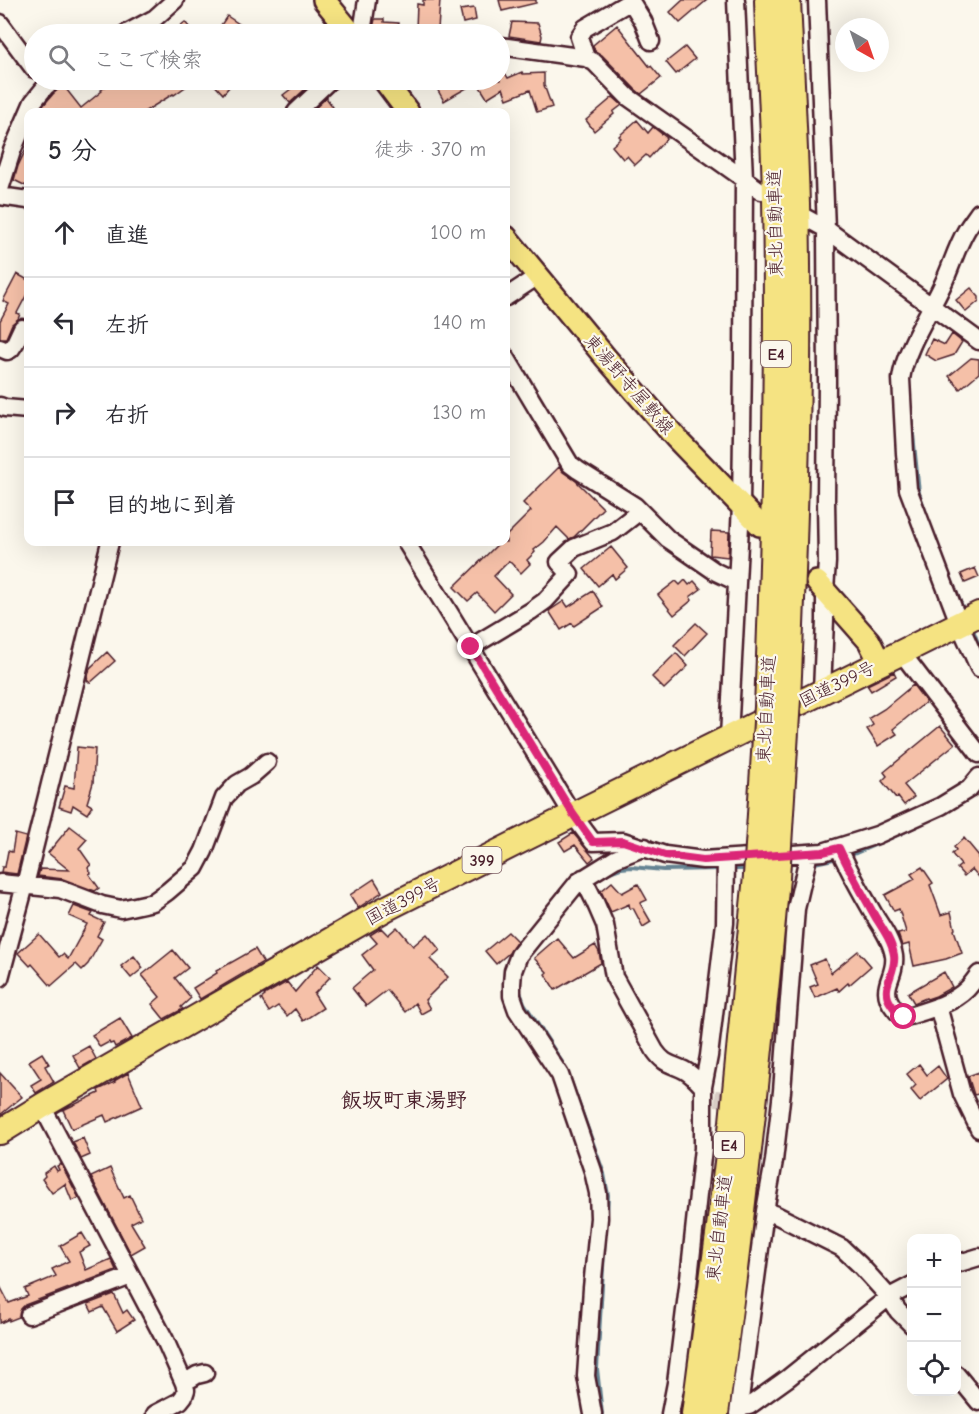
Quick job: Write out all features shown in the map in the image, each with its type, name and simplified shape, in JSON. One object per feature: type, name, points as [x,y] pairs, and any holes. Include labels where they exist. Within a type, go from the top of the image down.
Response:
[{"type":"highway","name":"東北自動車道","points":[[767,0],[775,196],[773,525],[777,703]]},
{"type":"highway","name":"東北自動車道","points":[[716,1414],[741,1225],[764,1021],[767,877],[777,703],[796,467],[797,204],[788,0]]},
{"type":"highway","name":"国道399号","points":[[0,1132],[385,909],[969,619]]},
{"type":"highway","name":"東北自動車道","points":[[694,1414],[767,877]]},
{"type":"main road","points":[[324,0],[344,24]]},
{"type":"main road","points":[[392,90],[405,108]]},
{"type":"main road","name":"東湯野寺屋敷線","points":[[510,242],[676,438],[760,525]]},
{"type":"main road","points":[[821,586],[869,641],[891,657]]},
{"type":"street","points":[[144,24],[155,18],[175,0]]},
{"type":"street","points":[[363,24],[367,0]]},
{"type":"street","points":[[729,737],[741,506],[744,178],[736,0]]},
{"type":"street","points":[[817,0],[826,229],[827,562],[821,586],[825,620],[822,691]]},
{"type":"street","points":[[586,57],[579,37],[585,28],[631,1],[651,41]]},
{"type":"street","points":[[0,22],[24,55]]},
{"type":"street","points":[[510,47],[586,57],[594,62],[628,97],[761,191]]},
{"type":"street","points":[[30,108],[41,90]]},
{"type":"street","points":[[300,108],[319,90]]},
{"type":"street","points":[[0,189],[24,123]]},
{"type":"street","points":[[0,196],[24,199]]},
{"type":"street","points":[[979,212],[966,231],[941,288],[937,311],[902,369],[901,379],[908,489],[969,619],[979,668]]},
{"type":"street","points":[[806,218],[826,229],[979,341]]},
{"type":"street","points":[[510,294],[538,276]]},
{"type":"street","points":[[0,348],[7,351],[11,349],[22,328]]},
{"type":"street","points":[[510,364],[570,464],[626,500],[668,539],[716,572],[737,582]]},
{"type":"street","points":[[0,406],[24,410]]},
{"type":"street","points":[[471,647],[545,601],[570,574],[559,561],[574,548],[613,532],[640,511]]},
{"type":"street","points":[[0,978],[109,546]]},
{"type":"street","points":[[408,546],[573,814],[593,842],[623,841],[665,855],[703,860],[726,866],[807,861],[823,852],[842,854],[877,835],[941,806],[969,789],[979,777]]},
{"type":"street","points":[[891,657],[979,754]]},
{"type":"street","points":[[0,883],[60,889],[102,905],[122,909],[153,902],[195,868],[204,851],[224,798],[237,784],[251,776],[267,762]]},
{"type":"street","points":[[593,1414],[586,1376],[599,1218],[598,1192],[560,1076],[517,1010],[512,996],[513,971],[519,955],[570,890],[586,883],[615,859],[645,848]]},
{"type":"street","points":[[842,854],[888,938],[894,954],[894,965],[886,996],[899,1014],[904,1017],[938,1006],[961,994],[979,974]]},
{"type":"street","points":[[738,1411],[774,1161],[774,1102],[796,909],[807,861]]},
{"type":"street","points":[[670,1414],[676,1383],[703,1148],[709,1056],[725,923],[726,866]]},
{"type":"street","points":[[586,883],[605,925],[614,977],[655,1051],[661,1059],[693,1076],[707,1094]]},
{"type":"street","points":[[938,1006],[962,1094],[979,1129]]},
{"type":"street","points":[[42,1106],[172,1355],[184,1383],[186,1390],[180,1401],[155,1414]]},
{"type":"street","points":[[765,1211],[842,1248],[889,1297],[907,1320]]},
{"type":"street","points":[[961,1263],[979,1257]]},
{"type":"street","points":[[29,1315],[131,1276]]},
{"type":"street","points":[[738,1411],[749,1406],[788,1378],[889,1297],[907,1288]]},
{"type":"street","points":[[184,1383],[205,1373]]},
{"type":"street","points":[[961,1379],[979,1402]]},
{"type":"building","points":[[423,0],[440,0],[438,24],[416,24],[417,4],[423,5]]},
{"type":"building","points":[[499,0],[536,0],[536,3],[502,11]]},
{"type":"building","points":[[683,0],[707,0],[680,23],[670,12]]},
{"type":"building","points":[[474,8],[476,20],[463,23],[460,10]]},
{"type":"building","points":[[227,16],[239,24],[222,24]]},
{"type":"building","points":[[375,19],[399,23],[399,24],[374,24]]},
{"type":"building","points":[[512,22],[538,23],[542,36],[541,41],[510,36]]},
{"type":"building","points":[[617,25],[661,78],[641,94],[602,55],[595,51],[593,45]]},
{"type":"building","points":[[685,47],[695,59],[676,74],[666,62]]},
{"type":"building","points":[[522,72],[523,74],[544,73],[544,85],[552,107],[537,112],[530,90],[507,99],[504,90],[510,90],[510,77]]},
{"type":"building","points":[[57,90],[67,90],[81,108],[42,108]]},
{"type":"building","points":[[181,90],[150,108],[81,108],[102,91]]},
{"type":"building","points":[[290,90],[304,90],[290,103],[283,95]]},
{"type":"building","points":[[438,90],[463,90],[444,101]]},
{"type":"building","points":[[482,90],[500,90],[487,98]]},
{"type":"building","points":[[327,97],[333,107],[332,108],[315,108]]},
{"type":"building","points":[[613,97],[622,105],[594,131],[586,120]]},
{"type":"building","points":[[637,120],[648,133],[653,127],[667,138],[649,158],[646,155],[635,165],[627,156],[623,159],[612,146],[621,138],[619,136]]},
{"type":"building","points":[[24,153],[24,185],[14,180]]},
{"type":"building","points":[[17,274],[24,278],[24,300],[17,313],[20,314],[12,324],[6,338],[0,338],[0,321],[9,304],[3,301]]},
{"type":"building","points":[[971,288],[979,297],[979,301],[966,312],[956,300]]},
{"type":"building","points":[[952,334],[962,342],[954,355],[936,361],[925,354],[932,339],[945,345]]},
{"type":"building","points":[[971,358],[979,359],[979,373],[960,389],[949,376]]},
{"type":"building","points":[[559,467],[603,508],[574,537],[569,539],[557,527],[534,550],[535,552],[527,560],[530,564],[521,573],[509,561],[494,576],[511,594],[494,611],[477,593],[468,601],[454,587],[496,546],[510,546],[510,532],[531,511],[523,503]]},
{"type":"building","points":[[711,531],[729,532],[728,557],[710,555]]},
{"type":"building","points":[[611,547],[628,568],[615,579],[612,574],[598,586],[584,569]]},
{"type":"building","points":[[975,568],[979,577],[965,583],[961,574]]},
{"type":"building","points":[[685,580],[689,585],[694,581],[701,589],[690,597],[692,600],[674,615],[658,595],[676,581],[680,585]]},
{"type":"building","points":[[593,591],[603,607],[574,626],[572,623],[561,630],[549,611],[564,601],[568,607]]},
{"type":"building","points":[[696,623],[707,633],[685,656],[674,645]]},
{"type":"building","points":[[107,652],[115,661],[90,683],[87,680],[90,668]]},
{"type":"building","points":[[676,653],[688,666],[664,689],[652,677]]},
{"type":"building","points":[[894,672],[896,676],[871,691],[867,685]]},
{"type":"building","points":[[913,685],[926,702],[893,729],[897,734],[878,746],[867,729],[873,725],[869,718],[884,709]]},
{"type":"building","points":[[940,726],[955,744],[904,785],[914,797],[904,805],[882,781],[887,776],[884,772]]},
{"type":"building","points":[[77,747],[95,749],[93,783],[87,803],[92,806],[87,814],[73,805],[71,811],[59,807],[65,786],[74,788]]},
{"type":"building","points":[[70,826],[87,839],[79,848],[91,865],[88,867],[91,873],[89,874],[99,888],[95,891],[63,879],[38,876],[40,869],[69,870],[48,853]]},
{"type":"building","points":[[573,833],[594,858],[589,862],[575,845],[565,851],[559,842]]},
{"type":"building","points":[[15,834],[26,837],[17,874],[1,872],[2,867],[5,867],[8,851],[12,852]]},
{"type":"building","points":[[964,838],[979,856],[979,877],[972,869],[964,876],[957,868],[961,865],[952,854],[956,850],[954,847]]},
{"type":"building","points":[[922,867],[933,883],[930,885],[941,915],[951,912],[962,953],[914,966],[909,944],[902,946],[898,934],[906,932],[899,909],[894,911],[885,895],[915,879],[911,874]]},
{"type":"building","points":[[374,879],[382,892],[358,908],[350,895]]},
{"type":"building","points":[[612,882],[622,893],[638,884],[647,900],[640,903],[651,922],[643,927],[629,904],[611,912],[601,891]]},
{"type":"building","points":[[74,906],[93,913],[91,916],[104,922],[97,936],[102,939],[82,970],[76,964],[51,986],[32,964],[30,966],[18,953],[39,934],[59,957],[63,954],[68,959],[87,924],[69,916]]},
{"type":"building","points":[[397,927],[413,946],[427,934],[440,950],[430,959],[448,977],[425,1000],[430,1009],[421,1014],[415,1003],[405,1012],[387,990],[366,1006],[352,988],[373,970],[362,955],[377,943],[370,935],[381,928],[388,935]]},
{"type":"building","points":[[508,932],[517,941],[509,953],[496,964],[485,951]]},
{"type":"building","points":[[557,938],[574,958],[595,945],[601,963],[555,990],[545,974],[547,972],[534,958]]},
{"type":"building","points":[[255,949],[263,962],[200,999],[193,988],[217,973],[216,971]]},
{"type":"building","points":[[173,950],[188,968],[175,978],[191,998],[181,1007],[183,1009],[164,1019],[152,1004],[160,997],[142,975]]},
{"type":"building","points":[[858,951],[871,966],[839,991],[837,988],[815,998],[810,987],[818,984],[810,965],[825,959],[831,973]]},
{"type":"building","points":[[134,956],[143,968],[131,978],[121,966]]},
{"type":"building","points":[[318,965],[330,977],[314,994],[323,1008],[303,1021],[295,1009],[287,1016],[278,1006],[269,1012],[261,999],[264,995],[287,982],[295,992]]},
{"type":"building","points":[[944,972],[952,987],[936,996],[914,1003],[908,993]]},
{"type":"building","points":[[120,1018],[132,1038],[115,1047],[109,1042],[100,1047],[92,1035]]},
{"type":"building","points":[[89,1046],[96,1059],[80,1068],[73,1055]]},
{"type":"building","points":[[42,1053],[49,1064],[45,1066],[54,1082],[36,1093],[31,1085],[41,1079],[29,1061]]},
{"type":"building","points":[[919,1064],[927,1075],[938,1066],[947,1079],[920,1101],[911,1090],[916,1085],[907,1074]]},
{"type":"building","points":[[979,1072],[979,1094],[974,1095],[968,1076]]},
{"type":"building","points":[[0,1073],[22,1097],[0,1115]]},
{"type":"building","points":[[128,1073],[142,1106],[107,1122],[104,1115],[72,1129],[63,1110],[99,1093],[98,1090]]},
{"type":"building","points":[[83,1138],[90,1155],[81,1159],[73,1142]]},
{"type":"building","points":[[61,1164],[79,1198],[72,1201],[65,1184],[52,1193],[42,1179],[45,1176],[44,1173],[54,1166],[57,1171],[59,1170],[57,1166]]},
{"type":"building","points":[[110,1168],[124,1198],[130,1195],[141,1218],[131,1223],[145,1246],[131,1254],[91,1177]]},
{"type":"building","points":[[82,1233],[90,1246],[79,1252],[86,1270],[111,1259],[116,1270],[25,1305],[19,1317],[0,1323],[0,1286],[9,1303],[28,1296],[25,1289],[56,1276],[52,1269],[69,1261],[60,1246]]},
{"type":"building","points":[[114,1294],[123,1313],[127,1310],[134,1320],[117,1331],[103,1307],[92,1312],[88,1304]]},
{"type":"waterway","points":[[912,368],[923,339]]},
{"type":"waterway","points":[[910,405],[919,493],[926,513]]},
{"type":"waterway","points":[[944,562],[963,609]]},
{"type":"waterway","points":[[972,627],[979,646]]},
{"type":"waterway","points":[[849,856],[927,821]]},
{"type":"waterway","points":[[810,864],[838,858]]},
{"type":"waterway","points":[[605,874],[632,867],[663,870],[722,869]]},
{"type":"waterway","points":[[730,869],[749,869]]},
{"type":"waterway","points":[[520,982],[520,992],[524,1003],[562,1062],[570,1079],[604,1174],[608,1195],[607,1216]]},
{"type":"waterway","points":[[602,1414],[597,1369],[605,1235]]},
{"type":"tunnel","points":[[715,1098],[768,1102]]},
{"type":"district","name":"飯坂町東湯野","points":[[404,1100]]},
{"type":"route","points":[[471,647],[573,814],[593,842],[623,841],[665,855],[703,860],[794,855],[839,848],[888,938],[894,954],[894,965],[886,996],[899,1014],[904,1017]]}]
